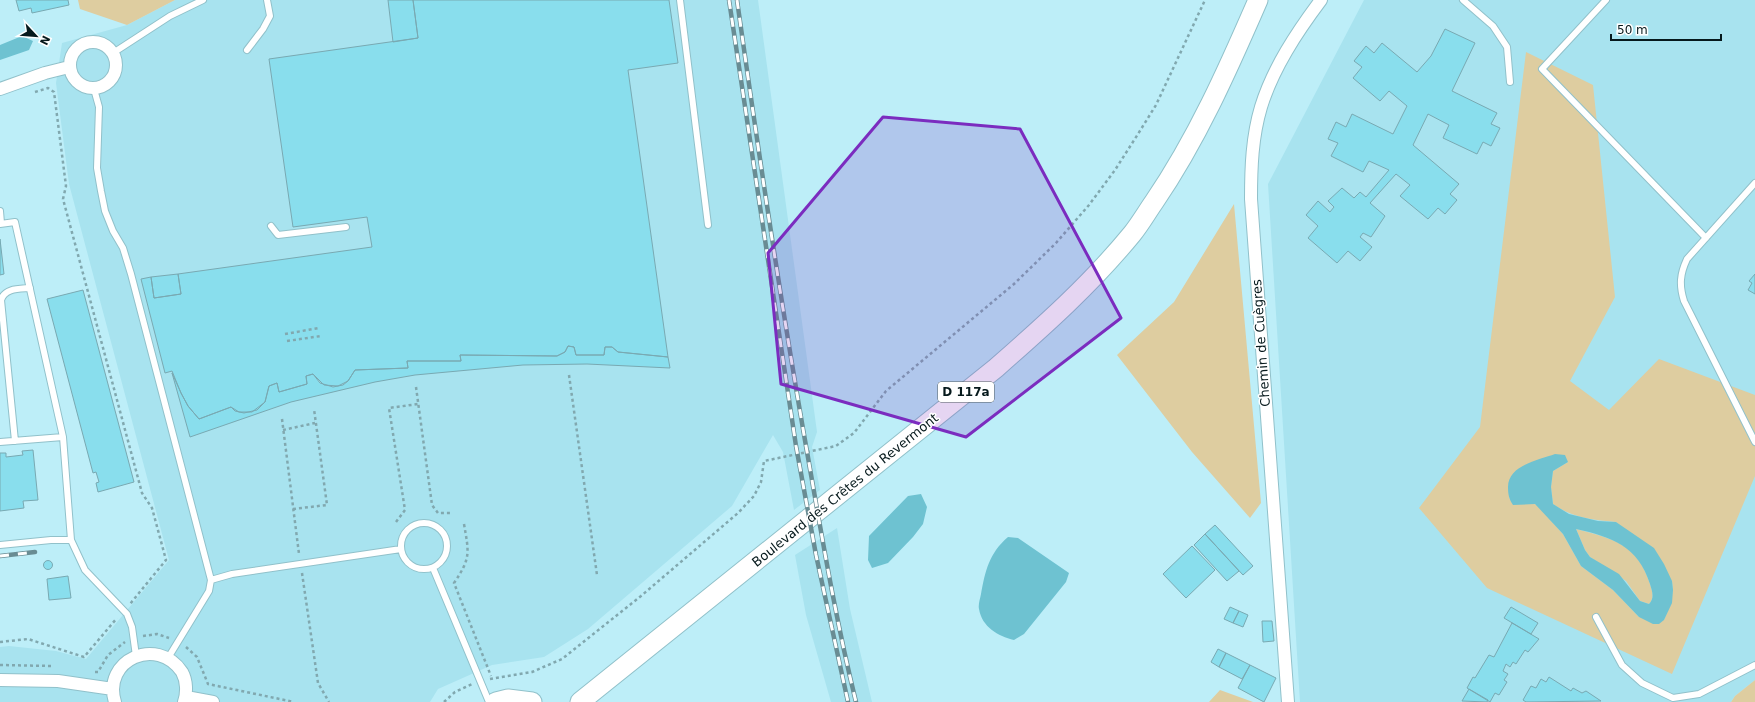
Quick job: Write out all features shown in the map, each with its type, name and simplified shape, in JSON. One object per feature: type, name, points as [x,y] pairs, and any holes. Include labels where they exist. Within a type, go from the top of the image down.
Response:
[{"type":"main road","name":"Boulevard des Crêtes du Revermont","points":[[580,702],[996,368],[1063,309],[1098,274],[1133,233],[1170,178],[1202,123],[1258,0]]},
{"type":"main road","points":[[496,702],[508,699],[532,702]]},
{"type":"street","name":"Chemin de Cuègres","points":[[1288,702],[1251,175],[1257,123],[1268,89],[1293,40],[1321,0]]},
{"type":"street","points":[[87,42],[100,43],[113,53],[116,61],[116,69],[113,77],[102,87],[94,89],[85,88],[72,78],[69,66],[73,51],[79,45],[87,42]]},
{"type":"street","points":[[0,89],[69,66]]},
{"type":"street","points":[[115,702],[113,689],[115,679],[120,670],[127,662],[136,656],[152,654],[168,658],[177,666],[183,675],[186,686],[185,700],[213,702]]},
{"type":"street","points":[[0,680],[58,681],[113,689]]},
{"type":"lane","points":[[113,53],[170,16],[203,0]]},
{"type":"lane","points":[[247,50],[263,29],[270,16],[267,0]]},
{"type":"lane","points":[[680,0],[708,225]]},
{"type":"lane","points":[[1463,0],[1493,26],[1507,47],[1510,82]]},
{"type":"lane","points":[[1606,0],[1542,69],[1706,238]]},
{"type":"lane","points":[[94,89],[99,107],[97,168],[105,211],[113,231],[123,248],[131,274],[211,580],[209,591],[168,658]]},
{"type":"lane","points":[[1755,183],[1687,259],[1681,270],[1680,288],[1684,301],[1755,442]]},
{"type":"lane","points":[[0,211],[1,224],[15,222],[63,436],[71,540],[85,570],[124,611],[132,627],[136,656]]},
{"type":"lane","points":[[271,226],[278,235],[346,227]]},
{"type":"lane","points":[[15,441],[1,300],[3,294],[8,291],[30,288]]},
{"type":"lane","points":[[0,442],[63,436]]},
{"type":"lane","points":[[420,524],[435,526],[441,531],[448,543],[444,559],[433,568],[423,570],[415,568],[404,557],[401,549],[404,535],[410,528],[420,524]]},
{"type":"lane","points":[[0,545],[51,540],[71,540]]},
{"type":"lane","points":[[211,580],[232,574],[401,549]]},
{"type":"lane","points":[[433,568],[489,702]]},
{"type":"lane","points":[[1596,617],[1622,666],[1642,683],[1673,698],[1699,694],[1755,665]]},
{"type":"path","points":[[444,702],[455,692],[480,682],[492,678],[532,672],[562,659],[641,596],[738,513],[754,496],[761,482],[764,461],[836,446],[854,433],[886,391],[1014,284],[1056,243],[1089,205],[1115,170],[1156,105],[1205,0]]},
{"type":"path","points":[[0,642],[28,639],[84,656],[166,560],[152,508],[142,493],[63,199],[66,186],[54,92],[48,88],[28,95]]},
{"type":"path","points":[[285,334],[319,328]]},
{"type":"path","points":[[287,341],[321,336]]},
{"type":"path","points":[[569,375],[597,575]]},
{"type":"path","points":[[416,387],[432,505],[438,513],[450,513]]},
{"type":"path","points":[[396,522],[405,510],[389,408],[418,404]]},
{"type":"path","points":[[293,509],[326,505],[314,409]]},
{"type":"path","points":[[283,430],[315,423]]},
{"type":"path","points":[[464,524],[469,551],[465,566],[454,583],[492,678]]},
{"type":"highlighted area","points":[[883,117],[1020,129],[1121,318],[966,437],[781,384],[768,253]]},
{"type":"shaded area","points":[[78,0],[175,0],[127,25],[80,9]]},
{"type":"shaded area","points":[[175,0],[758,0],[817,432],[812,447],[820,490],[794,510],[783,452],[773,435],[732,506],[588,629],[544,657],[492,665],[438,689],[430,702],[0,702],[0,647],[9,646],[56,651],[86,659],[169,560],[69,184],[56,83],[62,43],[127,25]]},
{"type":"shaded area","points":[[1364,0],[1755,0],[1755,680],[1735,696],[1731,702],[1300,702],[1268,184]]},
{"type":"shaded area","points":[[22,36],[33,41],[29,50],[0,60],[0,45]]},
{"type":"shaded area","points":[[1526,52],[1593,85],[1615,297],[1570,381],[1609,410],[1659,359],[1755,395],[1755,476],[1672,674],[1487,588],[1419,508],[1480,427]],"holes":[[[1536,462],[1568,462],[1553,471],[1551,487],[1553,504],[1560,509],[1575,515],[1591,519],[1616,522],[1672,581],[1671,601],[1664,620],[1639,617],[1613,590],[1581,566],[1563,534],[1539,507],[1535,504],[1510,500],[1509,485],[1513,475],[1517,471]]]},
{"type":"shaded area","points":[[1234,204],[1261,503],[1250,518],[1192,452],[1117,355],[1174,302]]},
{"type":"shaded area","points":[[1555,454],[1565,455],[1568,462],[1553,471],[1551,487],[1553,504],[1569,514],[1598,521],[1616,522],[1654,548],[1664,564],[1672,581],[1672,603],[1664,620],[1659,624],[1653,624],[1639,617],[1613,590],[1581,566],[1563,534],[1535,504],[1513,505],[1509,496],[1508,487],[1509,480],[1513,473],[1526,464]],"holes":[[[1576,529],[1589,532],[1622,545],[1638,560],[1645,571],[1652,589],[1652,597],[1649,604],[1640,601],[1619,574],[1590,557],[1585,550]]]},
{"type":"shaded area","points":[[921,494],[927,507],[923,524],[913,537],[888,563],[872,568],[868,560],[869,536],[908,496]]},
{"type":"shaded area","points":[[837,528],[850,609],[872,702],[831,702],[806,615],[795,555]]},
{"type":"shaded area","points":[[1576,529],[1612,540],[1631,551],[1645,570],[1650,584],[1652,597],[1649,604],[1640,601],[1626,581],[1590,557],[1585,550]]},
{"type":"shaded area","points":[[1008,537],[1018,538],[1069,573],[1066,582],[1024,634],[1014,640],[1002,636],[987,626],[983,621],[979,607],[984,578],[989,563],[996,550]]},
{"type":"shaded area","points":[[1755,680],[1755,702],[1731,702],[1735,696]]},
{"type":"shaded area","points":[[1220,690],[1253,702],[1209,702]]},
{"type":"building","points":[[16,0],[68,0],[69,5],[32,13],[31,8],[19,11]]},
{"type":"building","points":[[388,0],[413,0],[418,38],[393,42]]},
{"type":"building","points":[[413,0],[669,0],[678,63],[628,70],[668,357],[618,352],[612,347],[605,347],[604,355],[576,355],[574,347],[568,346],[565,352],[557,356],[460,355],[461,361],[407,361],[408,368],[355,370],[348,381],[338,386],[324,385],[313,374],[306,376],[307,384],[279,392],[277,383],[269,386],[265,402],[257,410],[244,413],[235,411],[231,407],[199,419],[188,406],[172,371],[165,373],[141,279],[151,277],[154,298],[181,294],[178,274],[372,247],[367,217],[293,227],[269,59],[418,38]]},
{"type":"building","points":[[1445,29],[1475,43],[1452,91],[1497,113],[1491,124],[1500,128],[1491,146],[1483,142],[1477,154],[1443,138],[1449,125],[1428,114],[1413,145],[1459,184],[1450,194],[1457,200],[1445,214],[1438,208],[1428,219],[1400,196],[1410,185],[1396,174],[1370,203],[1385,216],[1371,237],[1363,233],[1360,237],[1372,247],[1360,261],[1348,251],[1337,263],[1308,238],[1318,226],[1306,215],[1318,201],[1330,212],[1334,207],[1328,201],[1342,188],[1354,198],[1360,192],[1366,197],[1389,170],[1369,161],[1363,172],[1331,156],[1338,143],[1328,139],[1336,122],[1346,127],[1352,114],[1393,134],[1407,106],[1389,91],[1380,101],[1353,78],[1362,67],[1354,61],[1366,46],[1374,53],[1382,43],[1417,72],[1431,56]]},
{"type":"building","points":[[0,239],[4,274],[0,275]]},
{"type":"building","points":[[178,274],[181,294],[154,298],[151,277]]},
{"type":"building","points":[[1755,274],[1755,294],[1748,290],[1752,283],[1749,281]]},
{"type":"building","points":[[83,290],[134,482],[98,492],[96,483],[99,482],[96,472],[93,473],[47,299]]},
{"type":"building","points":[[568,346],[574,347],[576,355],[604,355],[605,347],[612,347],[618,352],[668,357],[670,368],[587,364],[523,365],[415,375],[375,382],[291,402],[190,437],[172,373],[188,406],[199,419],[231,407],[239,412],[252,412],[265,402],[269,386],[277,383],[279,392],[307,384],[306,376],[313,374],[320,383],[333,387],[343,385],[348,381],[355,370],[408,368],[407,361],[461,361],[460,355],[557,356],[565,352]]},
{"type":"building","points":[[33,450],[38,500],[23,501],[24,508],[0,511],[0,453],[6,453],[6,457],[23,455],[22,451]]},
{"type":"building","points":[[1215,525],[1253,566],[1243,575],[1205,534]]},
{"type":"building","points":[[1205,534],[1239,571],[1227,581],[1194,545]]},
{"type":"building","points":[[1192,546],[1215,570],[1186,598],[1163,574]]},
{"type":"building","points":[[46,561],[50,561],[52,565],[50,569],[46,569],[44,567],[44,563]]},
{"type":"building","points":[[68,576],[71,598],[49,600],[47,579]]},
{"type":"building","points":[[1230,607],[1239,611],[1233,623],[1224,619]]},
{"type":"building","points":[[1511,607],[1538,623],[1531,634],[1504,618]]},
{"type":"building","points":[[1239,611],[1248,615],[1243,627],[1233,623]]},
{"type":"building","points":[[1262,621],[1272,621],[1274,641],[1263,642]]},
{"type":"building","points":[[1512,623],[1539,639],[1528,652],[1525,650],[1516,664],[1513,662],[1510,667],[1506,664],[1503,671],[1508,674],[1504,680],[1507,682],[1499,695],[1495,693],[1490,702],[1467,688],[1489,655],[1494,657]]},
{"type":"building","points":[[1218,649],[1226,653],[1219,667],[1211,662]]},
{"type":"building","points":[[1226,653],[1250,665],[1242,679],[1219,667]]},
{"type":"building","points":[[1250,665],[1276,678],[1264,702],[1238,688]]},
{"type":"building","points":[[1549,677],[1571,691],[1573,688],[1582,693],[1586,691],[1601,701],[1526,702],[1523,700],[1531,686],[1536,688],[1541,679],[1546,682]]},
{"type":"building","points":[[1469,689],[1488,700],[1487,702],[1462,701]]},
{"type":"railway","points":[[729,0],[796,446],[816,555],[848,702]]},
{"type":"railway","points":[[737,0],[796,390],[841,638],[856,702]]},
{"type":"railway","points":[[0,556],[35,552]]}]
